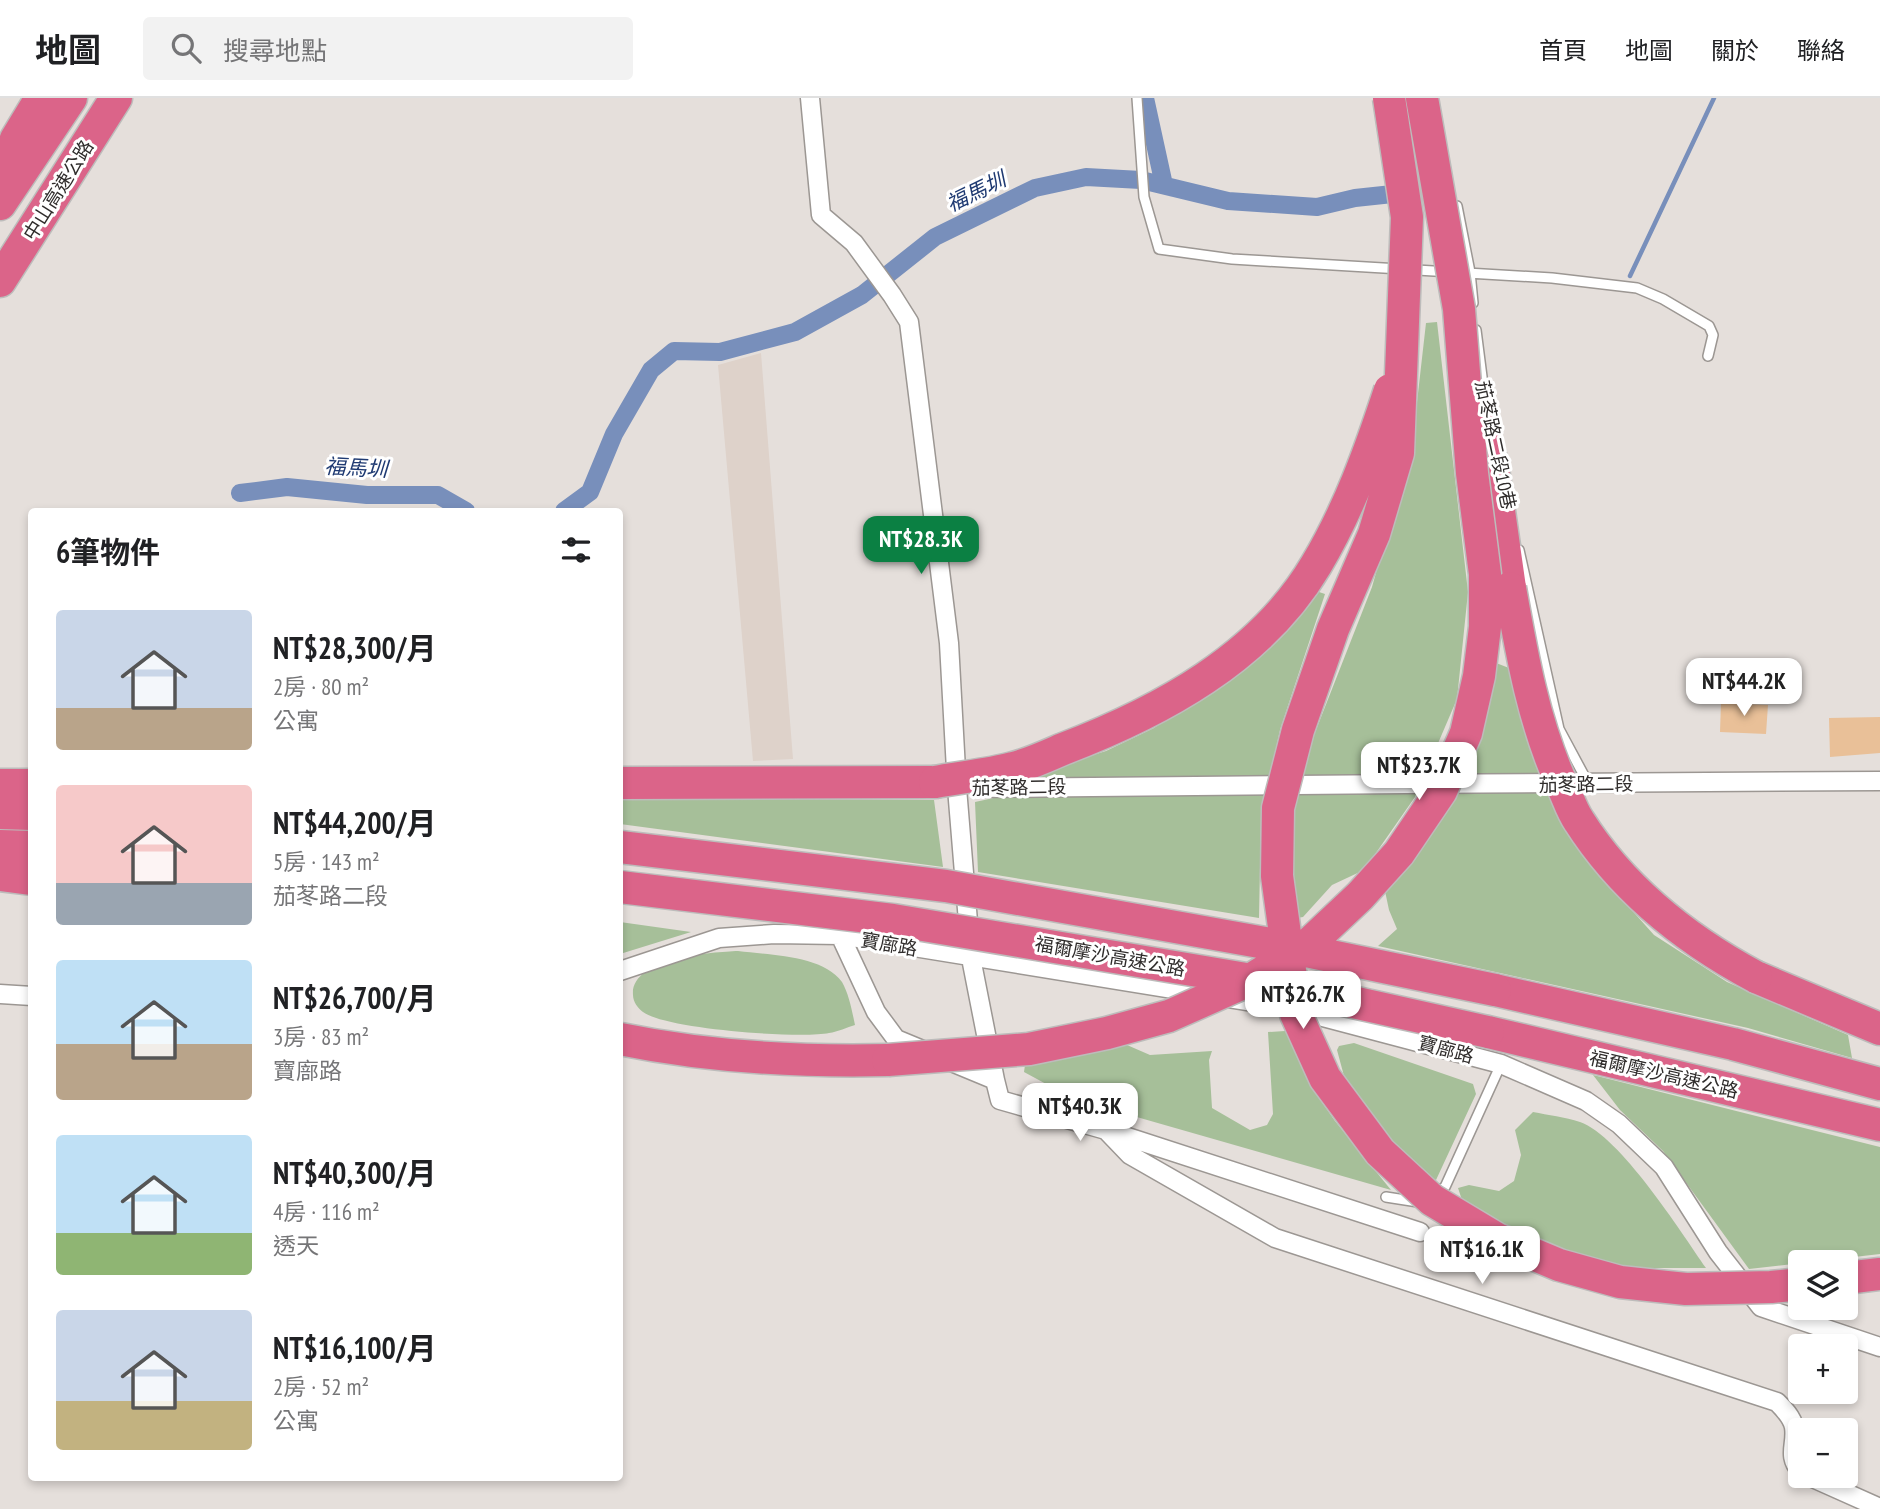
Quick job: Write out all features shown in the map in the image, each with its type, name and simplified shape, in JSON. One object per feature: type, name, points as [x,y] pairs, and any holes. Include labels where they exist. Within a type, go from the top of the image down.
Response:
[{"type":"highway","points":[[0,180],[16,139],[41,98]]},
{"type":"highway","name":"中山高速公路","points":[[0,204],[71,98]]},
{"type":"highway","name":"中山高速公路","points":[[0,281],[116,98]]},
{"type":"highway","points":[[1389,98],[1407,217],[1398,453],[1374,534],[1333,629],[1298,730],[1278,808],[1277,876],[1296,1014],[1325,1077],[1380,1152],[1432,1200],[1497,1239],[1559,1265],[1631,1284],[1686,1289],[1788,1285]]},
{"type":"highway","points":[[623,1040],[675,1050],[835,1061],[1029,1049],[1107,1033],[1169,1016],[1250,980],[1310,943],[1360,896],[1399,853],[1441,791],[1466,733],[1479,676],[1485,627],[1485,574],[1472,473],[1459,309],[1422,98]]},
{"type":"highway","points":[[623,783],[935,782],[1013,768],[1131,722],[1166,704],[1232,659],[1266,628],[1315,568],[1365,465],[1403,348]]},
{"type":"highway","points":[[1466,377],[1492,462],[1527,684],[1552,764],[1578,820],[1624,880],[1673,926],[1756,977],[1880,1029]]},
{"type":"highway","points":[[0,785],[28,785]]},
{"type":"highway","points":[[0,813],[28,814]]},
{"type":"highway","points":[[0,846],[28,847]]},
{"type":"highway","name":"福爾摩沙高速公路","points":[[623,847],[946,886],[1386,965],[1720,1041],[1880,1084]]},
{"type":"highway","points":[[0,875],[28,878]]},
{"type":"highway","name":"福爾摩沙高速公路","points":[[623,887],[893,920],[1258,981],[1488,1032],[1880,1125]]},
{"type":"highway","points":[[1858,1277],[1880,1274]]},
{"type":"street","points":[[810,98],[821,215],[854,243],[909,322],[949,643],[957,788],[971,958],[1000,1100],[1106,1130],[1420,1232]]},
{"type":"street","name":"茄苳路二段","points":[[957,788],[1405,782],[1527,785],[1880,781]]},
{"type":"street","name":"寶廍路","points":[[623,970],[719,939],[774,934],[840,935],[1289,1008],[1501,1064],[1586,1101],[1619,1124],[1664,1167],[1718,1252],[1761,1307],[1880,1348]]},
{"type":"street","points":[[840,935],[876,1012],[896,1039],[995,1080]]},
{"type":"street","points":[[0,994],[28,996]]},
{"type":"street","points":[[1106,1130],[1130,1154],[1275,1238],[1777,1402],[1790,1418]]},
{"type":"street","points":[[1836,1488],[1880,1507]]},
{"type":"lane","points":[[1137,98],[1144,197],[1159,249],[1232,259],[1470,272],[1637,288],[1663,299],[1709,326],[1713,335],[1708,356]]},
{"type":"lane","points":[[1454,192],[1470,272],[1474,310]]},
{"type":"lane","name":"茄苳路二段10巷","points":[[1475,323],[1482,386],[1488,412]]},
{"type":"lane","name":"茄苳路二段10巷","points":[[1491,426],[1509,505]]},
{"type":"lane","points":[[1518,544],[1559,729],[1588,783]]},
{"type":"lane","points":[[1386,1197],[1418,1202],[1445,1187],[1501,1064]]},
{"type":"shaded area","points":[[761,353],[793,759],[753,761],[718,365]]},
{"type":"green space","points":[[1437,322],[1468,592],[1457,699],[1415,797],[1364,870],[1332,885],[1303,917],[1297,918],[1287,881],[1290,823],[1314,735],[1372,587],[1412,446],[1426,323]]},
{"type":"green space","points":[[1316,591],[1325,594],[1280,730],[1261,816],[1259,918],[978,872],[975,802],[1021,792],[1021,777],[1106,751],[1154,728],[1197,698]]},
{"type":"green space","points":[[1491,661],[1509,668],[1527,741],[1556,809],[1595,869],[1654,935],[1727,982],[1848,1035],[1852,1058],[1748,1028],[1378,946],[1397,929],[1385,891]]},
{"type":"green space","points":[[623,798],[934,800],[943,867],[623,824]]},
{"type":"green space","points":[[623,922],[691,932],[623,953]]},
{"type":"green space","points":[[738,951],[779,955],[822,966],[842,982],[855,1025],[814,1035],[704,1028],[656,1018],[643,1012],[635,1002],[633,995],[636,983],[644,973],[658,965],[710,953]]},
{"type":"green space","points":[[1285,1031],[1304,1061],[1312,1088],[1391,1190],[1060,1095],[1024,1072],[1026,1058],[1127,1045],[1150,1055],[1212,1051],[1209,1060],[1212,1108],[1250,1130],[1267,1125],[1273,1114],[1268,1032]]},
{"type":"green space","points":[[1354,1043],[1473,1084],[1476,1094],[1436,1180],[1421,1173],[1403,1156],[1347,1087],[1337,1050],[1339,1046]]},
{"type":"green space","points":[[1593,1075],[1880,1147],[1880,1254],[1858,1257],[1858,1250],[1788,1250],[1788,1265],[1749,1269],[1663,1151],[1620,1110]]},
{"type":"green space","points":[[1533,1112],[1580,1122],[1596,1131],[1613,1146],[1649,1187],[1706,1268],[1625,1268],[1552,1249],[1463,1203],[1458,1188],[1469,1185],[1499,1191],[1514,1181],[1521,1155],[1515,1130]]},
{"type":"building","points":[[1721,703],[1768,705],[1766,734],[1720,732]]},
{"type":"building","points":[[1880,717],[1880,753],[1830,757],[1829,718]]},
{"type":"waterway","points":[[1145,98],[1164,185]]},
{"type":"waterway","points":[[1630,276],[1714,98]]},
{"type":"waterway","name":"福馬圳","points":[[568,508],[590,492],[614,434],[651,370],[674,351],[720,352],[795,332],[862,295],[935,237],[1035,188],[1086,177],[1141,180],[1228,201],[1317,207],[1355,198],[1402,193],[1432,182],[1438,174]]},
{"type":"waterway","name":"福馬圳","points":[[240,493],[287,487],[367,495],[438,495],[461,508]]}]
